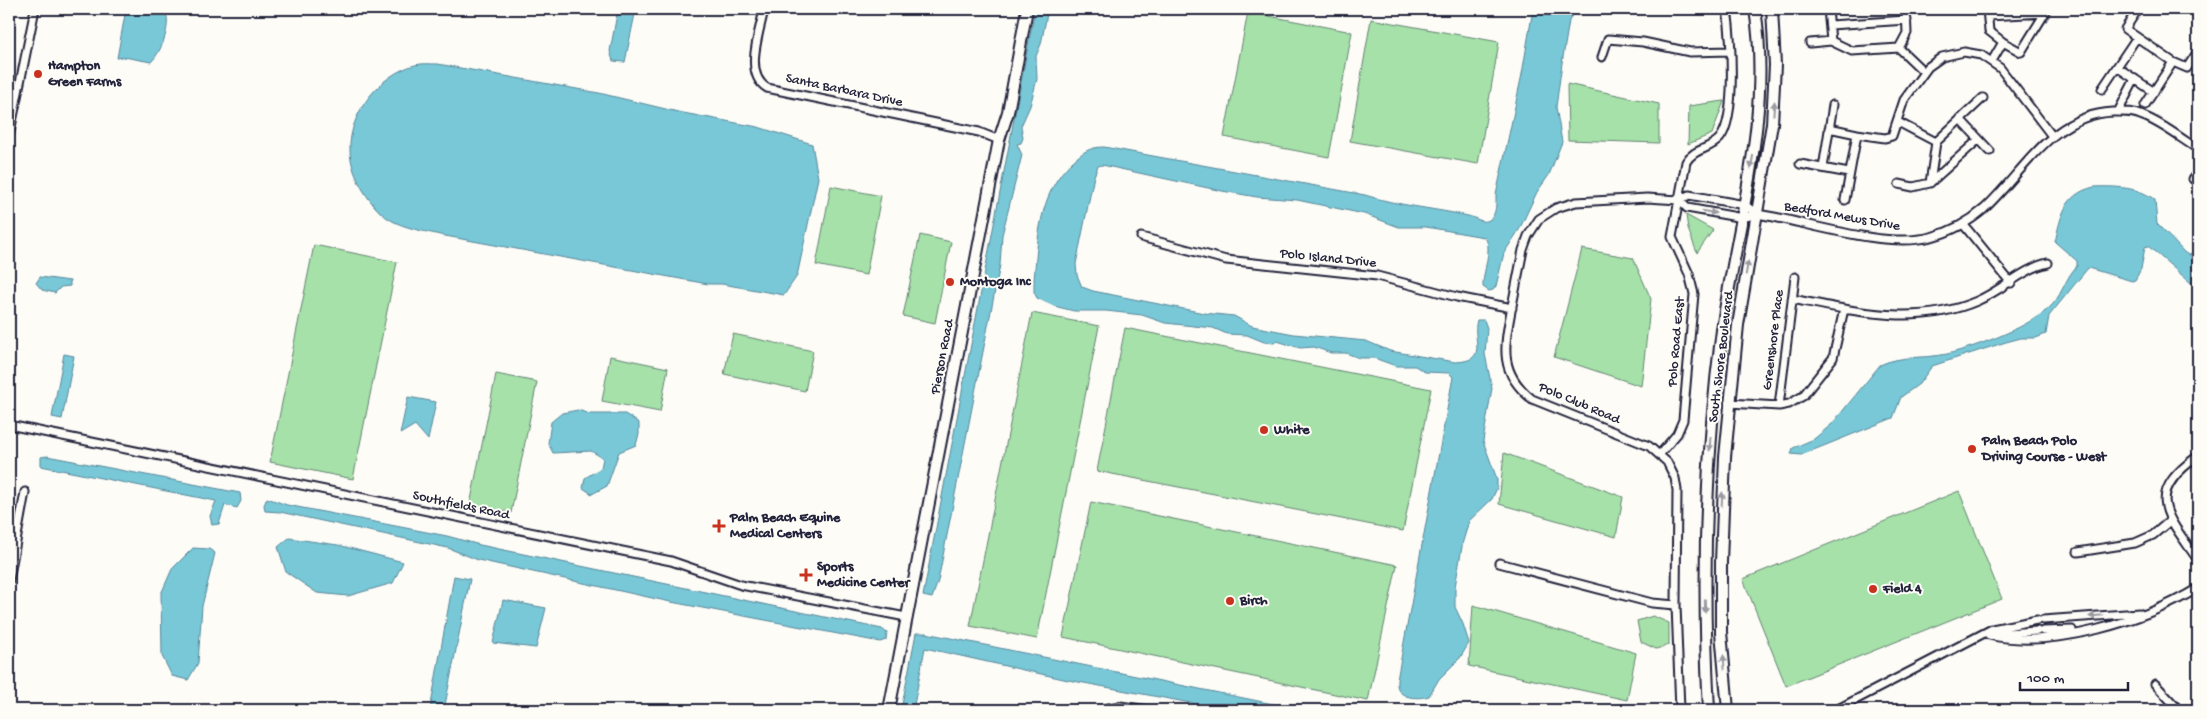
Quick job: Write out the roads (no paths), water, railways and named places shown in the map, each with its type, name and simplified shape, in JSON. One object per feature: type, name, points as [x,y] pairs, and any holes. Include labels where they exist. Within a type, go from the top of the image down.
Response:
[{"type":"street","points":[[9,137],[35,9]]},
{"type":"street","name":"Santa Barbara Drive","points":[[764,9],[753,66],[759,81],[767,88],[979,132],[999,140]]},
{"type":"street","name":"Pierson Road","points":[[889,710],[906,617],[938,465],[999,140],[1008,112],[1027,9]]},
{"type":"street","name":"Polo Road East","points":[[1660,454],[1676,434],[1683,420],[1694,294],[1689,274],[1672,237],[1686,162],[1697,151],[1717,142],[1726,128],[1730,95],[1730,51],[1727,9]]},
{"type":"street","name":"South Shore Boulevard","points":[[1710,709],[1705,568],[1709,462],[1722,329],[1757,129],[1759,100],[1758,42],[1755,9]]},
{"type":"street","name":"South Shore Boulevard","points":[[1728,710],[1722,632],[1721,562],[1729,403],[1738,325],[1768,153],[1775,94],[1772,9]]},
{"type":"street","points":[[1828,9],[1830,41]]},
{"type":"street","points":[[1899,48],[1908,33],[1906,9]]},
{"type":"street","points":[[2138,9],[2125,29],[2173,62],[2187,68],[2198,51]]},
{"type":"street","points":[[2045,11],[2021,52],[2003,42],[1989,31],[1987,12],[2045,11]]},
{"type":"street","points":[[1830,25],[1907,20]]},
{"type":"street","points":[[2102,89],[2137,37]]},
{"type":"street","points":[[1602,56],[1608,39],[1643,42],[1690,52],[1730,51]]},
{"type":"street","points":[[1810,43],[1830,41],[1852,51],[1899,48],[1924,72]]},
{"type":"street","points":[[1992,61],[2003,42]]},
{"type":"street","points":[[1830,128],[1885,138],[1892,136],[1904,100],[1924,72],[1937,60],[1953,53],[1970,53],[1992,61],[2004,72],[2052,136]]},
{"type":"street","points":[[2145,106],[2173,62]]},
{"type":"street","points":[[2117,67],[2154,92]]},
{"type":"street","points":[[2118,112],[2136,79]]},
{"type":"street","points":[[1930,183],[1936,142],[1983,98]]},
{"type":"street","points":[[1823,168],[1833,106]]},
{"type":"street","name":"Bedford Mews Drive","points":[[1757,214],[1894,240],[1931,237],[1962,224],[1985,208],[2052,136],[2082,118],[2102,113],[2129,112],[2143,116],[2198,149]]},
{"type":"street","points":[[1960,119],[1990,151]]},
{"type":"street","points":[[1898,122],[1936,142]]},
{"type":"street","points":[[1845,200],[1857,134]]},
{"type":"street","points":[[1899,184],[1913,187],[1930,183],[1978,140]]},
{"type":"street","points":[[1800,164],[1849,173]]},
{"type":"street","points":[[2198,171],[2193,179],[2198,182]]},
{"type":"street","points":[[1689,195],[1744,205],[1757,214],[1742,218],[1687,208],[1679,200],[1689,195]]},
{"type":"street","name":"Polo Club Road","points":[[1679,200],[1647,198],[1576,202],[1566,204],[1547,213],[1533,227],[1524,246],[1505,343],[1506,358],[1512,377],[1524,393],[1540,404],[1649,446],[1660,454],[1673,473],[1677,490],[1676,605],[1680,710]]},
{"type":"street","points":[[1962,224],[2011,283]]},
{"type":"street","name":"Polo Island Drive","points":[[1141,237],[1226,260],[1378,276],[1457,297],[1512,308]]},
{"type":"street","points":[[1792,299],[1888,316],[1928,314],[1974,302],[2011,283],[2037,265],[2048,263]]},
{"type":"street","name":"Greenshore Place","points":[[1778,406],[1796,277]]},
{"type":"street","points":[[1729,403],[1778,406],[1794,402],[1803,396],[1830,363],[1834,354],[1844,309]]},
{"type":"street","name":"Southfields Road","points":[[9,425],[665,560],[741,585],[906,617]]},
{"type":"street","points":[[2198,456],[2177,472],[2167,487],[2165,498],[2168,515],[2198,560]]},
{"type":"street","points":[[9,580],[25,492]]},
{"type":"street","points":[[2078,552],[2135,543],[2153,535],[2171,520]]},
{"type":"street","points":[[1499,563],[1652,603],[1676,605]]},
{"type":"street","points":[[1989,635],[2023,640],[2055,637],[2095,629],[2123,622],[2174,601],[2198,588]]},
{"type":"street","points":[[1836,710],[1992,629],[2040,620],[2145,612]]},
{"type":"street","points":[[1977,637],[2040,631],[2095,629]]},
{"type":"street","points":[[2155,684],[2179,710]]},
{"type":"street","points":[[1099,710],[1120,706],[1150,710]]},
{"type":"water","points":[[126,9],[164,9],[167,28],[159,51],[151,62],[124,57],[117,58]]},
{"type":"water","points":[[618,9],[636,9],[625,62],[613,61],[610,51]]},
{"type":"water","points":[[1035,9],[1048,9],[1041,44],[1036,56],[1037,79],[1030,106],[1021,126],[1023,138],[1021,143],[1017,144],[1022,155],[1002,235],[1000,265],[938,581],[932,598],[923,596]]},
{"type":"water","points":[[1533,9],[1580,9],[1573,13],[1569,21],[1556,107],[1562,142],[1549,175],[1537,192],[1519,230],[1504,253],[1496,286],[1493,290],[1489,291],[1483,287],[1488,253],[1487,241],[1484,237],[1426,227],[1399,227],[1364,214],[1297,200],[1257,197],[1222,191],[1102,165],[1098,166],[1094,176],[1076,264],[1077,275],[1082,287],[1093,291],[1204,313],[1234,316],[1252,326],[1294,334],[1366,341],[1390,351],[1455,362],[1466,361],[1476,354],[1477,320],[1484,320],[1487,328],[1485,354],[1492,388],[1483,441],[1497,479],[1497,488],[1492,499],[1469,521],[1463,541],[1455,587],[1455,607],[1469,643],[1460,658],[1439,679],[1429,696],[1412,697],[1399,691],[1397,680],[1453,377],[1449,373],[1425,372],[1415,366],[1396,366],[1374,358],[1359,358],[1346,353],[1331,353],[1314,347],[1300,348],[1277,341],[1274,343],[1264,342],[1247,335],[1227,334],[1213,328],[1165,323],[1142,315],[1106,311],[1074,311],[1054,306],[1037,298],[1034,292],[1039,232],[1047,201],[1053,186],[1062,173],[1084,153],[1091,149],[1104,147],[1365,195],[1487,221],[1492,218],[1495,209],[1496,195],[1522,74]]},
{"type":"water","points":[[438,64],[599,93],[678,112],[758,127],[812,144],[818,178],[797,276],[784,295],[722,284],[708,284],[440,235],[408,227],[386,217],[374,206],[364,192],[353,168],[350,151],[354,123],[360,110],[369,98],[390,77],[415,65]]},
{"type":"water","points":[[2094,187],[2118,187],[2134,190],[2142,192],[2155,200],[2157,224],[2185,253],[2189,255],[2198,251],[2198,289],[2148,246],[2145,247],[2141,269],[2135,280],[2132,281],[2088,268],[2049,316],[2046,334],[2036,338],[2021,338],[2006,342],[1932,366],[1919,384],[1901,397],[1893,418],[1801,455],[1791,454],[1793,448],[1814,439],[1832,424],[1880,365],[1904,358],[1947,354],[1973,346],[2018,328],[2044,312],[2053,304],[2077,266],[2077,261],[2055,242],[2062,215],[2076,195]]},
{"type":"water","points":[[40,277],[70,281],[70,286],[61,287],[55,293],[42,290],[36,283]]},
{"type":"water","points":[[64,354],[74,356],[62,419],[52,417]]},
{"type":"water","points":[[408,397],[436,402],[428,440],[415,425],[400,434]]},
{"type":"water","points":[[578,410],[590,414],[625,414],[639,423],[636,445],[619,452],[607,486],[592,494],[583,488],[585,478],[601,468],[603,458],[591,451],[553,453],[548,443],[551,422],[562,413]]},
{"type":"water","points":[[47,456],[240,493],[241,501],[237,508],[225,505],[219,524],[212,525],[210,516],[216,501],[41,466],[41,457]]},
{"type":"water","points":[[267,498],[287,505],[447,536],[480,545],[882,629],[887,633],[886,640],[880,642],[666,601],[478,560],[448,548],[280,512],[265,511],[264,505]]},
{"type":"water","points":[[289,538],[338,545],[403,562],[393,583],[348,596],[317,593],[286,572],[278,547]]},
{"type":"water","points":[[193,548],[209,549],[215,553],[202,606],[198,663],[188,680],[172,676],[162,656],[161,594],[172,569]]},
{"type":"water","points":[[454,576],[470,579],[444,710],[430,710]]},
{"type":"water","points":[[503,600],[546,608],[536,648],[493,643]]},
{"type":"water","points":[[916,633],[926,633],[1302,710],[1228,710],[1068,680],[925,648],[913,710],[901,710]]},
{"type":"place","name":"Hampton Green Farms","points":[[38,74]]},
{"type":"place","name":"Montoga Inc","points":[[950,282]]},
{"type":"place","name":"White","points":[[1264,430]]},
{"type":"place","name":"Palm Beach Polo Driving Course - West","points":[[1972,449]]},
{"type":"place","name":"Palm Beach Equine Medical Centers","points":[[719,526]]},
{"type":"place","name":"Sports Medicine Center","points":[[806,575]]},
{"type":"place","name":"Field 4","points":[[1873,589]]},
{"type":"place","name":"Birch","points":[[1230,601]]}]
